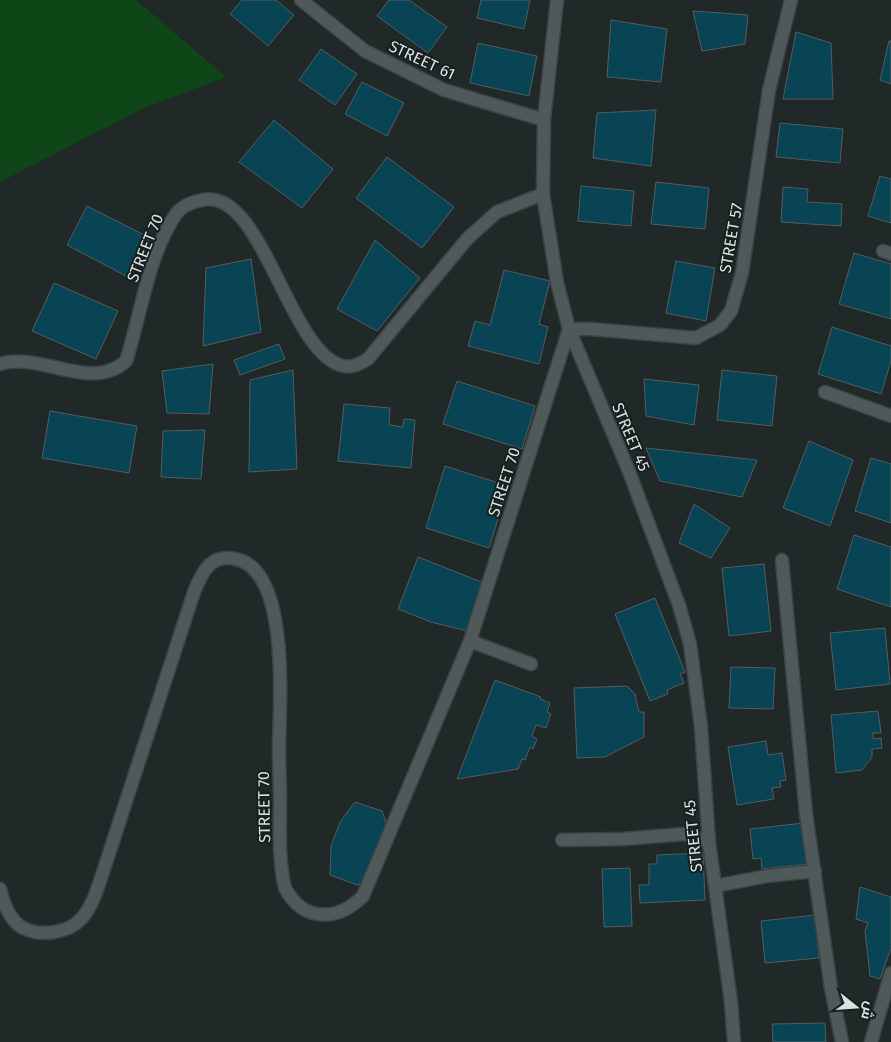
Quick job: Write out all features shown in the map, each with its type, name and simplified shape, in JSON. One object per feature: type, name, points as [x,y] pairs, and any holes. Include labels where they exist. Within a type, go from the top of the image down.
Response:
[{"type":"street","name":"STREET 61","points":[[301,0],[366,50],[436,86],[544,120]]},
{"type":"street","name":"STREET 45","points":[[557,0],[544,120],[543,194],[557,282],[569,329],[628,469],[679,606],[690,644],[701,727],[709,842],[731,1002],[734,1042]]},
{"type":"street","name":"STREET 57","points":[[569,329],[696,338],[720,324],[731,311],[742,273],[769,90],[791,0]]},
{"type":"street","name":"STREET 70","points":[[0,364],[14,362],[91,373],[113,371],[119,368],[126,362],[153,262],[176,214],[188,204],[205,199],[216,199],[234,210],[257,243],[308,336],[318,350],[336,363],[352,366],[368,359],[448,260],[496,212],[543,194]]},
{"type":"street","name":"STREET 70","points":[[0,888],[2,901],[23,928],[52,932],[68,929],[81,919],[89,908],[105,866],[194,592],[202,574],[213,561],[231,558],[246,563],[260,577],[270,597],[275,620],[280,659],[282,878],[289,896],[299,905],[313,913],[331,915],[343,912],[363,896],[470,641],[569,329]]},
{"type":"street","points":[[825,392],[891,416]]},
{"type":"street","points":[[782,560],[806,814],[831,988],[842,1042]]},
{"type":"street","points":[[470,641],[531,664]]},
{"type":"street","points":[[562,840],[623,839],[684,834],[709,842]]},
{"type":"street","name":"STREET 45","points":[[714,886],[767,876],[815,871]]},
{"type":"street","points":[[871,1042],[891,973]]},
{"type":"green space","points":[[0,0],[136,0],[226,77],[142,109],[0,182]]},
{"type":"building","points":[[242,0],[276,0],[294,15],[268,46],[230,14]]},
{"type":"building","points":[[389,0],[409,0],[447,27],[428,53],[377,16]]},
{"type":"building","points":[[481,0],[530,0],[524,29],[477,18]]},
{"type":"building","points":[[693,11],[748,15],[745,44],[702,51]]},
{"type":"building","points":[[611,20],[667,29],[661,82],[607,77]]},
{"type":"building","points":[[796,32],[831,43],[833,99],[783,99]]},
{"type":"building","points":[[889,41],[891,41],[891,84],[880,80]]},
{"type":"building","points":[[478,43],[537,56],[529,96],[470,83]]},
{"type":"building","points":[[321,49],[357,74],[335,105],[299,80]]},
{"type":"building","points":[[362,82],[404,103],[387,136],[345,114]]},
{"type":"building","points":[[656,110],[651,166],[593,158],[597,113]]},
{"type":"building","points":[[274,120],[333,169],[302,208],[239,162]]},
{"type":"building","points":[[780,123],[843,129],[840,163],[776,157]]},
{"type":"building","points":[[387,157],[454,207],[422,248],[356,198]]},
{"type":"building","points":[[880,176],[891,179],[891,223],[868,216]]},
{"type":"building","points":[[656,182],[709,188],[705,229],[651,224]]},
{"type":"building","points":[[581,186],[634,191],[631,226],[578,221]]},
{"type":"building","points":[[783,187],[808,189],[807,202],[842,204],[841,226],[781,222]]},
{"type":"building","points":[[87,206],[150,238],[130,278],[67,245]]},
{"type":"building","points":[[375,240],[420,278],[377,331],[337,309]]},
{"type":"building","points":[[854,253],[891,264],[891,319],[839,304]]},
{"type":"building","points":[[251,259],[261,332],[203,346],[206,268]]},
{"type":"building","points":[[676,261],[715,268],[706,321],[666,313]]},
{"type":"building","points":[[504,270],[550,281],[539,324],[548,327],[539,364],[468,346],[475,321],[490,325]]},
{"type":"building","points":[[54,283],[118,311],[96,359],[32,331]]},
{"type":"building","points":[[832,327],[891,346],[891,361],[881,394],[818,374]]},
{"type":"building","points":[[279,344],[285,359],[240,375],[234,360]]},
{"type":"building","points":[[213,364],[209,414],[167,413],[162,371]]},
{"type":"building","points":[[293,370],[297,469],[249,472],[250,380]]},
{"type":"building","points":[[722,370],[777,376],[772,426],[717,420]]},
{"type":"building","points":[[644,379],[699,385],[694,425],[646,416]]},
{"type":"building","points":[[457,381],[535,406],[522,449],[443,424]]},
{"type":"building","points":[[344,404],[390,408],[389,425],[403,427],[404,419],[415,420],[411,468],[338,461]]},
{"type":"building","points":[[50,411],[137,426],[129,473],[42,458]]},
{"type":"building","points":[[205,430],[201,479],[161,477],[163,431]]},
{"type":"building","points":[[809,441],[853,460],[830,526],[783,508]]},
{"type":"building","points":[[646,448],[757,460],[742,497],[660,481]]},
{"type":"building","points":[[871,458],[891,464],[891,523],[855,511]]},
{"type":"building","points":[[445,466],[508,486],[489,548],[426,528]]},
{"type":"building","points":[[694,504],[730,528],[711,558],[679,543]]},
{"type":"building","points":[[854,535],[891,547],[891,607],[837,589]]},
{"type":"building","points":[[418,557],[484,583],[467,631],[431,622],[398,609]]},
{"type":"building","points":[[764,564],[771,631],[729,636],[722,568]]},
{"type":"building","points":[[655,598],[685,672],[680,674],[684,683],[667,690],[668,694],[650,701],[615,614]]},
{"type":"building","points":[[885,628],[890,684],[836,690],[830,633]]},
{"type":"building","points":[[731,667],[775,668],[773,709],[729,708]]},
{"type":"building","points":[[495,680],[541,697],[540,699],[550,703],[547,712],[551,714],[546,728],[536,725],[532,736],[537,739],[533,749],[530,747],[525,760],[522,759],[518,769],[457,779]]},
{"type":"building","points":[[627,686],[635,694],[639,712],[644,712],[644,737],[605,757],[577,758],[574,688]]},
{"type":"building","points":[[878,711],[881,733],[873,733],[873,739],[881,738],[882,748],[872,749],[872,757],[862,770],[836,773],[831,715]]},
{"type":"building","points":[[766,741],[768,755],[782,753],[786,780],[780,781],[781,787],[772,788],[774,799],[737,805],[728,747]]},
{"type":"building","points":[[355,802],[382,811],[388,828],[367,881],[357,885],[330,875],[331,846],[340,822]]},
{"type":"building","points":[[804,823],[809,864],[762,869],[761,858],[753,859],[750,829]]},
{"type":"building","points":[[703,853],[705,900],[640,903],[639,885],[649,885],[649,864],[657,864],[657,855]]},
{"type":"building","points":[[630,868],[632,926],[604,927],[602,869]]},
{"type":"building","points":[[860,887],[891,897],[891,948],[880,979],[870,976],[865,931],[868,923],[856,919]]},
{"type":"building","points":[[815,915],[819,958],[765,963],[761,921]]},
{"type":"building","points":[[825,1023],[826,1042],[773,1042],[772,1024]]}]
